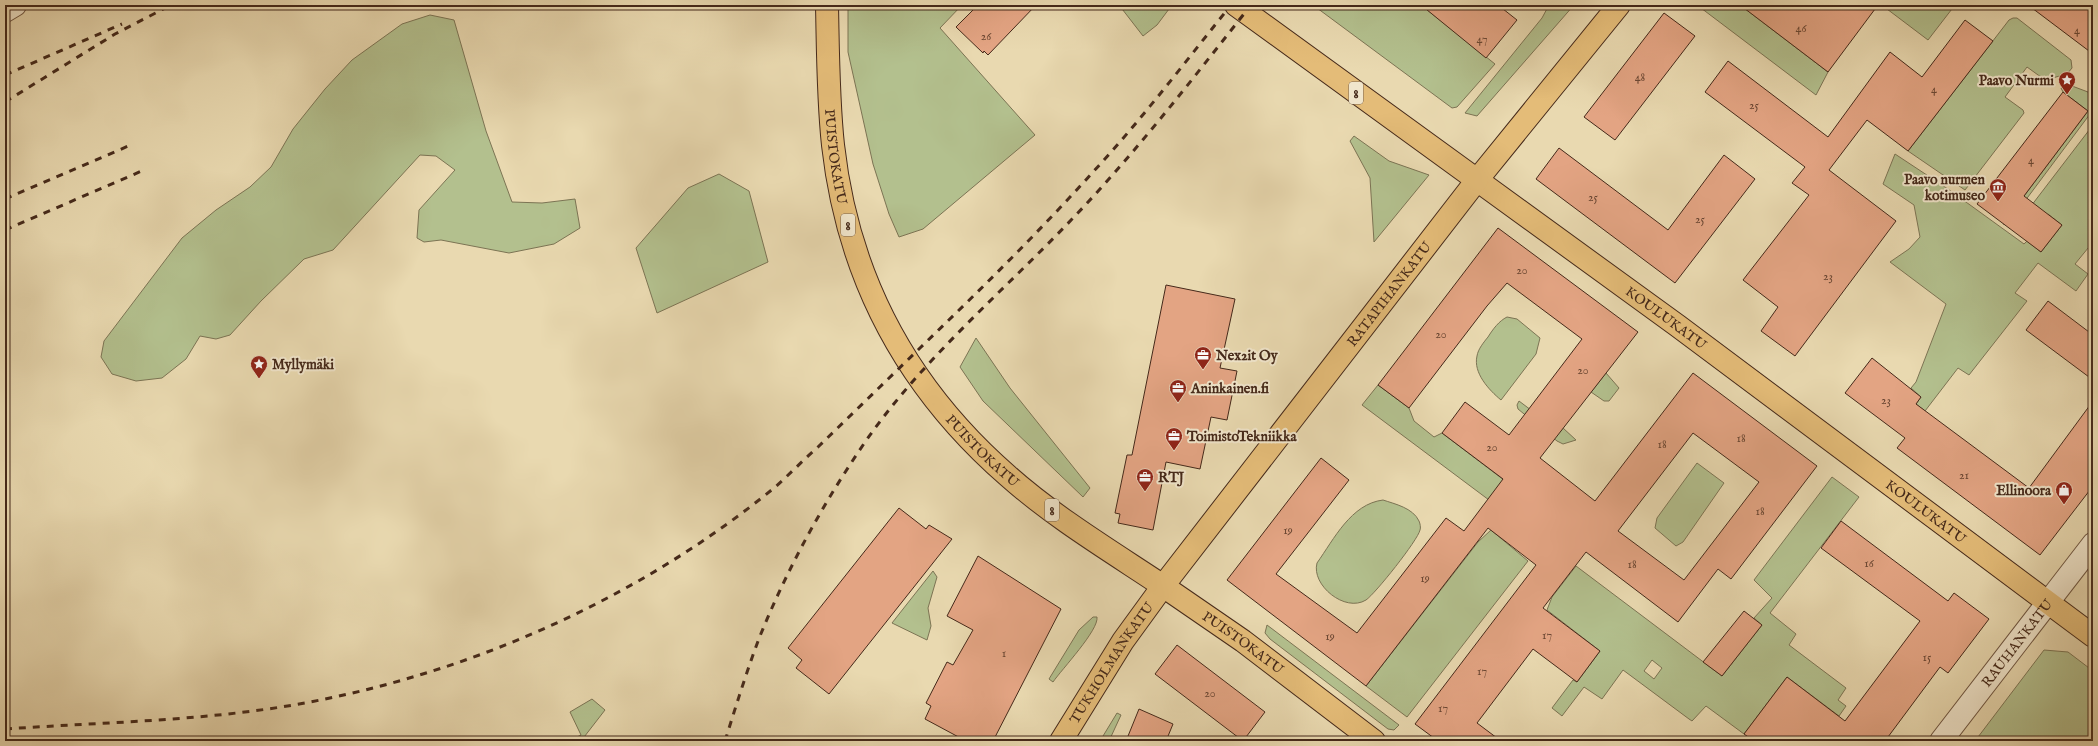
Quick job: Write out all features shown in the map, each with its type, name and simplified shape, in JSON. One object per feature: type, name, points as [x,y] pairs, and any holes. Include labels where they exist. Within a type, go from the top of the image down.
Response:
[{"type":"main road","name":"PUISTOKATU","points":[[827,5],[829,107],[839,183],[847,223],[861,267],[880,316],[911,367],[952,419],[1008,477],[1046,506],[1244,641],[1374,741]]},
{"type":"main road","name":"KOULUKATU","points":[[1236,5],[1678,326],[2093,636]]},
{"type":"main road","name":"RATAPIHANKATU","points":[[1163,586],[1477,180],[1619,5]]},
{"type":"main road","name":"TUKHOLMANKATU","points":[[1061,741],[1127,636],[1163,586]]},
{"type":"street","points":[[5,11],[15,5]]},
{"type":"street","name":"RAUHANKATU","points":[[1941,741],[2049,603],[2093,544]]},
{"type":"green space","points":[[848,5],[962,5],[940,28],[1035,135],[923,229],[899,237],[889,214],[873,164],[848,52]]},
{"type":"green space","points":[[1119,5],[1172,5],[1157,25],[1143,36]]},
{"type":"green space","points":[[1319,5],[1365,5],[1371,9],[1375,5],[1421,5],[1495,64],[1457,107],[1452,108],[1317,8]]},
{"type":"green space","points":[[1549,5],[1574,5],[1477,116],[1465,113],[1542,18]]},
{"type":"green space","points":[[1697,5],[1740,5],[1828,72],[1816,95]]},
{"type":"green space","points":[[1890,5],[1955,5],[1928,40],[1887,9]]},
{"type":"green space","points":[[430,15],[454,20],[486,131],[512,202],[542,203],[575,199],[580,228],[554,244],[509,253],[441,240],[424,242],[417,238],[419,210],[455,170],[436,156],[420,155],[333,250],[304,259],[261,301],[230,335],[216,339],[200,336],[186,359],[162,378],[136,381],[112,374],[101,357],[104,341],[182,238],[216,210],[250,187],[271,167],[293,129],[325,89],[352,60],[402,24]]},
{"type":"green space","points":[[2017,18],[2071,60],[2072,68],[2067,74],[2045,80],[2027,67],[2005,97],[2023,110],[2024,113],[1965,190],[1908,151],[2009,20]]},
{"type":"green space","points":[[2072,86],[2088,92],[2093,101],[2093,110],[2007,225],[2003,224],[2088,111],[2063,92],[2061,88]]},
{"type":"green space","points":[[2093,125],[2093,135],[2088,143],[2093,148],[2093,242],[2075,264],[2088,274],[2076,291],[2038,263],[2015,293],[2027,301],[1969,375],[1958,368],[1925,411],[1916,404],[1921,397],[1911,388],[1916,382],[1946,304],[1890,262],[1909,249],[1920,237],[1914,205],[1883,184],[1895,154],[1948,189],[2024,244],[2027,241],[2041,252],[2062,225],[2048,214],[2041,222],[2028,210]]},
{"type":"green space","points":[[1354,136],[1389,161],[1429,175],[1374,242],[1370,178],[1350,141]]},
{"type":"green space","points":[[719,174],[749,191],[768,262],[657,313],[636,248],[688,188]]},
{"type":"green space","points":[[1507,317],[1517,319],[1540,338],[1536,354],[1501,400],[1483,381],[1477,369],[1476,362],[1481,346],[1496,326]]},
{"type":"green space","points":[[976,338],[1010,388],[1090,488],[1083,497],[983,401],[960,367]]},
{"type":"green space","points":[[1606,373],[1619,388],[1609,401],[1604,401],[1591,392]]},
{"type":"green space","points":[[1378,385],[1409,408],[1414,421],[1434,437],[1442,433],[1517,490],[1501,509],[1362,405]]},
{"type":"green space","points":[[1519,401],[1560,432],[1563,428],[1576,440],[1563,444],[1557,441],[1518,409],[1517,405]]},
{"type":"green space","points":[[1697,463],[1724,483],[1683,542],[1676,546],[1655,528],[1657,518]]},
{"type":"green space","points":[[1832,477],[1859,497],[1770,613],[1796,634],[1789,645],[1846,688],[1838,700],[1846,706],[1839,716],[1787,677],[1744,734],[1706,706],[1692,721],[1623,670],[1602,699],[1584,687],[1562,716],[1552,708],[1573,680],[1577,682],[1600,651],[1547,610],[1552,597],[1576,566],[1722,676],[1762,625],[1754,618],[1772,598],[1754,580]],"holes":[[[1652,660],[1662,668],[1654,679],[1644,671]]]},
{"type":"green space","points":[[1383,500],[1403,507],[1413,513],[1419,521],[1420,530],[1396,566],[1371,596],[1358,603],[1349,603],[1340,600],[1331,595],[1319,580],[1317,563],[1344,524],[1353,515],[1372,503]]},
{"type":"green space","points":[[1491,530],[1528,561],[1407,717],[1366,686],[1478,542]]},
{"type":"green space","points":[[933,571],[937,577],[928,608],[931,626],[927,640],[892,623]]},
{"type":"green space","points":[[1093,617],[1097,617],[1092,631],[1079,650],[1053,682],[1049,679],[1079,630]]},
{"type":"green space","points":[[1267,625],[1399,725],[1394,730],[1388,729],[1270,639],[1265,633]]},
{"type":"green space","points":[[2044,650],[2068,652],[2093,671],[2093,741],[1975,741]]},
{"type":"green space","points":[[592,699],[605,710],[581,741],[569,741],[581,735],[570,712]]},
{"type":"green space","points":[[1117,713],[1121,715],[1109,741],[1100,741]]},
{"type":"building","points":[[978,5],[1036,5],[988,55],[984,51],[983,53],[956,27]]},
{"type":"building","points":[[1421,5],[1498,5],[1517,20],[1486,58]]},
{"type":"building","points":[[1740,5],[1878,5],[1828,72]]},
{"type":"building","points":[[2028,5],[2086,5],[2093,11],[2093,54]]},
{"type":"building","points":[[1664,13],[1695,36],[1615,140],[1584,117]]},
{"type":"building","points":[[1965,20],[1993,41],[1908,151],[1867,120],[1829,170],[1896,221],[1795,356],[1761,331],[1778,307],[1743,280],[1809,195],[1792,183],[1805,167],[1705,92],[1728,61],[1828,137],[1890,52],[1922,77]]},
{"type":"building","points":[[2063,92],[2088,111],[2024,196],[2062,225],[2041,252],[1977,204]]},
{"type":"building","points":[[1559,148],[1668,230],[1724,155],[1755,179],[1675,283],[1536,179]]},
{"type":"building","points":[[1498,228],[1638,332],[1540,458],[1595,501],[1693,373],[1817,466],[1731,579],[1718,569],[1678,622],[1586,552],[1543,608],[1600,651],[1577,682],[1533,649],[1477,723],[1501,741],[1438,741],[1415,724],[1536,565],[1488,528],[1366,686],[1227,580],[1321,458],[1349,480],[1276,574],[1357,633],[1446,518],[1464,531],[1503,479],[1442,433],[1465,402],[1509,435],[1582,339],[1507,283],[1487,306],[1409,408],[1378,385]],"holes":[[[1693,433],[1759,482],[1684,580],[1618,531]]]},
{"type":"building","points":[[1166,285],[1235,299],[1220,368],[1237,371],[1227,420],[1211,417],[1200,469],[1166,462],[1153,530],[1118,523],[1120,514],[1115,513],[1127,455],[1132,455]]},
{"type":"building","points":[[2048,301],[2093,335],[2093,380],[2026,330]]},
{"type":"building","points":[[1872,358],[1921,397],[1916,404],[2029,488],[2093,401],[2093,486],[2040,555],[1897,448],[1905,438],[1845,393]]},
{"type":"building","points":[[899,508],[926,529],[929,525],[952,539],[829,694],[796,668],[802,660],[788,648]]},
{"type":"building","points":[[1841,521],[1948,601],[1954,593],[1989,619],[1948,673],[1940,667],[1885,741],[1754,741],[1744,734],[1787,677],[1845,721],[1920,621],[1821,548]]},
{"type":"building","points":[[978,556],[1061,609],[993,741],[966,741],[925,719],[931,706],[926,703],[947,662],[953,665],[973,630],[947,616]]},
{"type":"building","points":[[1744,611],[1762,625],[1722,676],[1703,662]]},
{"type":"building","points":[[1177,645],[1265,712],[1243,741],[1155,674]]},
{"type":"building","points":[[1139,709],[1173,724],[1166,741],[1126,741]]},
{"type":"railway","points":[[5,102],[115,34],[171,5]]},
{"type":"railway","points":[[5,729],[158,720],[234,713],[310,702],[373,688],[435,670],[496,649],[556,624],[613,595],[669,562],[723,527],[774,488],[986,283],[1072,195],[1111,152],[1164,90],[1231,5]]},
{"type":"railway","points":[[725,741],[755,649],[792,565],[829,497],[880,421],[932,360],[1098,192],[1165,113],[1251,5]]},
{"type":"railway","points":[[5,75],[122,24]]},
{"type":"railway","points":[[5,199],[133,144]]},
{"type":"railway","points":[[5,230],[144,170]]},
{"type":"place","name":"Paavo Nurmi","points":[[2067,95]]},
{"type":"place","name":"Paavo nurmen kotimuseo","points":[[1998,202]]},
{"type":"place","name":"Nex2it Oy","points":[[1203,370]]},
{"type":"place","name":"Myllymäki","points":[[259,379]]},
{"type":"place","name":"Aninkainen.fi","points":[[1178,403]]},
{"type":"place","name":"ToimistoTekniikka","points":[[1174,451]]},
{"type":"place","name":"RTJ","points":[[1145,492]]},
{"type":"place","name":"Ellinoora","points":[[2064,505]]}]
